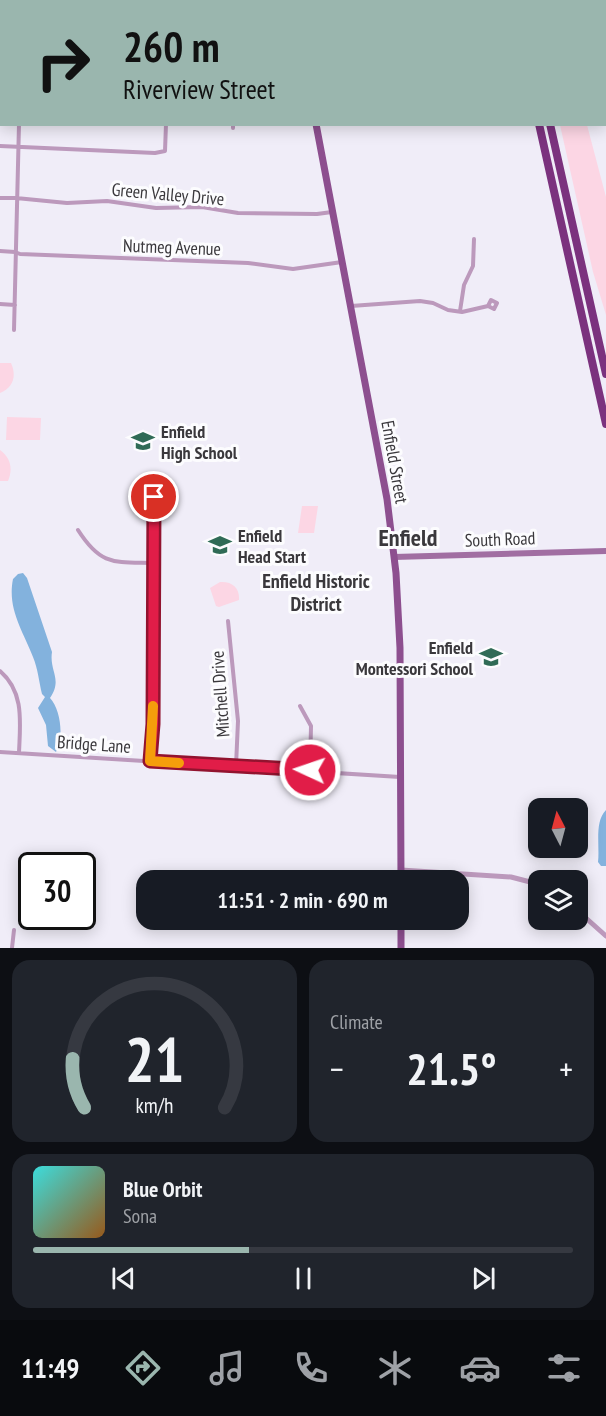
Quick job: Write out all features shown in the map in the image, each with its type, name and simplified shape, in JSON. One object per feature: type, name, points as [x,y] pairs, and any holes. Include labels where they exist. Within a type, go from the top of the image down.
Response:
[{"type":"highway","points":[[539,126],[606,424]]},
{"type":"highway","points":[[550,126],[606,374]]},
{"type":"main road","name":"Enfield Street","points":[[316,126],[387,499],[394,557],[400,648],[401,870]]},
{"type":"main road","name":"South Road","points":[[394,557],[606,551]]},
{"type":"main road","points":[[401,930],[401,948]]},
{"type":"street","points":[[14,330],[19,126]]},
{"type":"street","points":[[0,146],[165,152],[166,126]]},
{"type":"street","name":"Green Valley Drive","points":[[0,198],[67,203],[107,201],[156,208],[202,207],[238,213],[317,214],[333,212]]},
{"type":"street","points":[[460,311],[464,285],[473,266],[474,239]]},
{"type":"street","name":"Nutmeg Avenue","points":[[0,250],[20,254],[248,263],[293,269],[343,262]]},
{"type":"street","points":[[351,306],[420,301],[433,303],[448,310],[460,311],[488,306]]},
{"type":"street","points":[[0,304],[15,305]]},
{"type":"street","points":[[150,761],[153,724],[154,497]]},
{"type":"street","points":[[78,530],[94,552],[102,558],[111,561],[153,563]]},
{"type":"street","name":"Mitchell Drive","points":[[228,621],[238,722],[236,766]]},
{"type":"street","points":[[0,671],[7,678],[19,700],[21,710],[19,753]]},
{"type":"street","points":[[300,705],[311,726],[310,770]]},
{"type":"street","name":"Bridge Lane","points":[[0,752],[401,777]]},
{"type":"street","points":[[469,874],[511,877],[528,881]]},
{"type":"street","points":[[588,920],[606,936]]},
{"type":"street","points":[[12,948],[14,930]]},
{"type":"shaded area","points":[[560,126],[587,126],[606,197],[606,315],[593,272]]},
{"type":"shaded area","points":[[0,363],[11,363],[14,377],[11,385],[0,393]]},
{"type":"shaded area","points":[[7,417],[41,418],[40,440],[6,440]]},
{"type":"shaded area","points":[[0,450],[10,464],[8,481],[0,481]]},
{"type":"shaded area","points":[[302,506],[318,506],[314,533],[298,533]]},
{"type":"shaded area","points":[[220,582],[234,586],[239,600],[216,606],[210,588]]},
{"type":"water","points":[[23,573],[27,578],[52,652],[56,680],[50,698],[57,710],[61,732],[56,752],[48,746],[46,725],[38,708],[45,697],[42,694],[35,662],[17,620],[12,600],[13,579]]},
{"type":"water","points":[[606,810],[606,866],[601,866],[598,862],[599,828],[602,815]]},
{"type":"slow traffic","points":[[153,706],[150,761],[179,763]]},
{"type":"place","name":"Enfield High School","points":[[143,441]]},
{"type":"place","name":"Enfield Head Start","points":[[220,545]]},
{"type":"place","name":"Enfield Montessori School","points":[[491,657]]},
{"type":"district","name":"Enfield","points":[[408,537]]},
{"type":"district","name":"Enfield Historic District","points":[[316,592]]},
{"type":"route","points":[[154,497],[153,724],[150,761],[310,770]]}]
